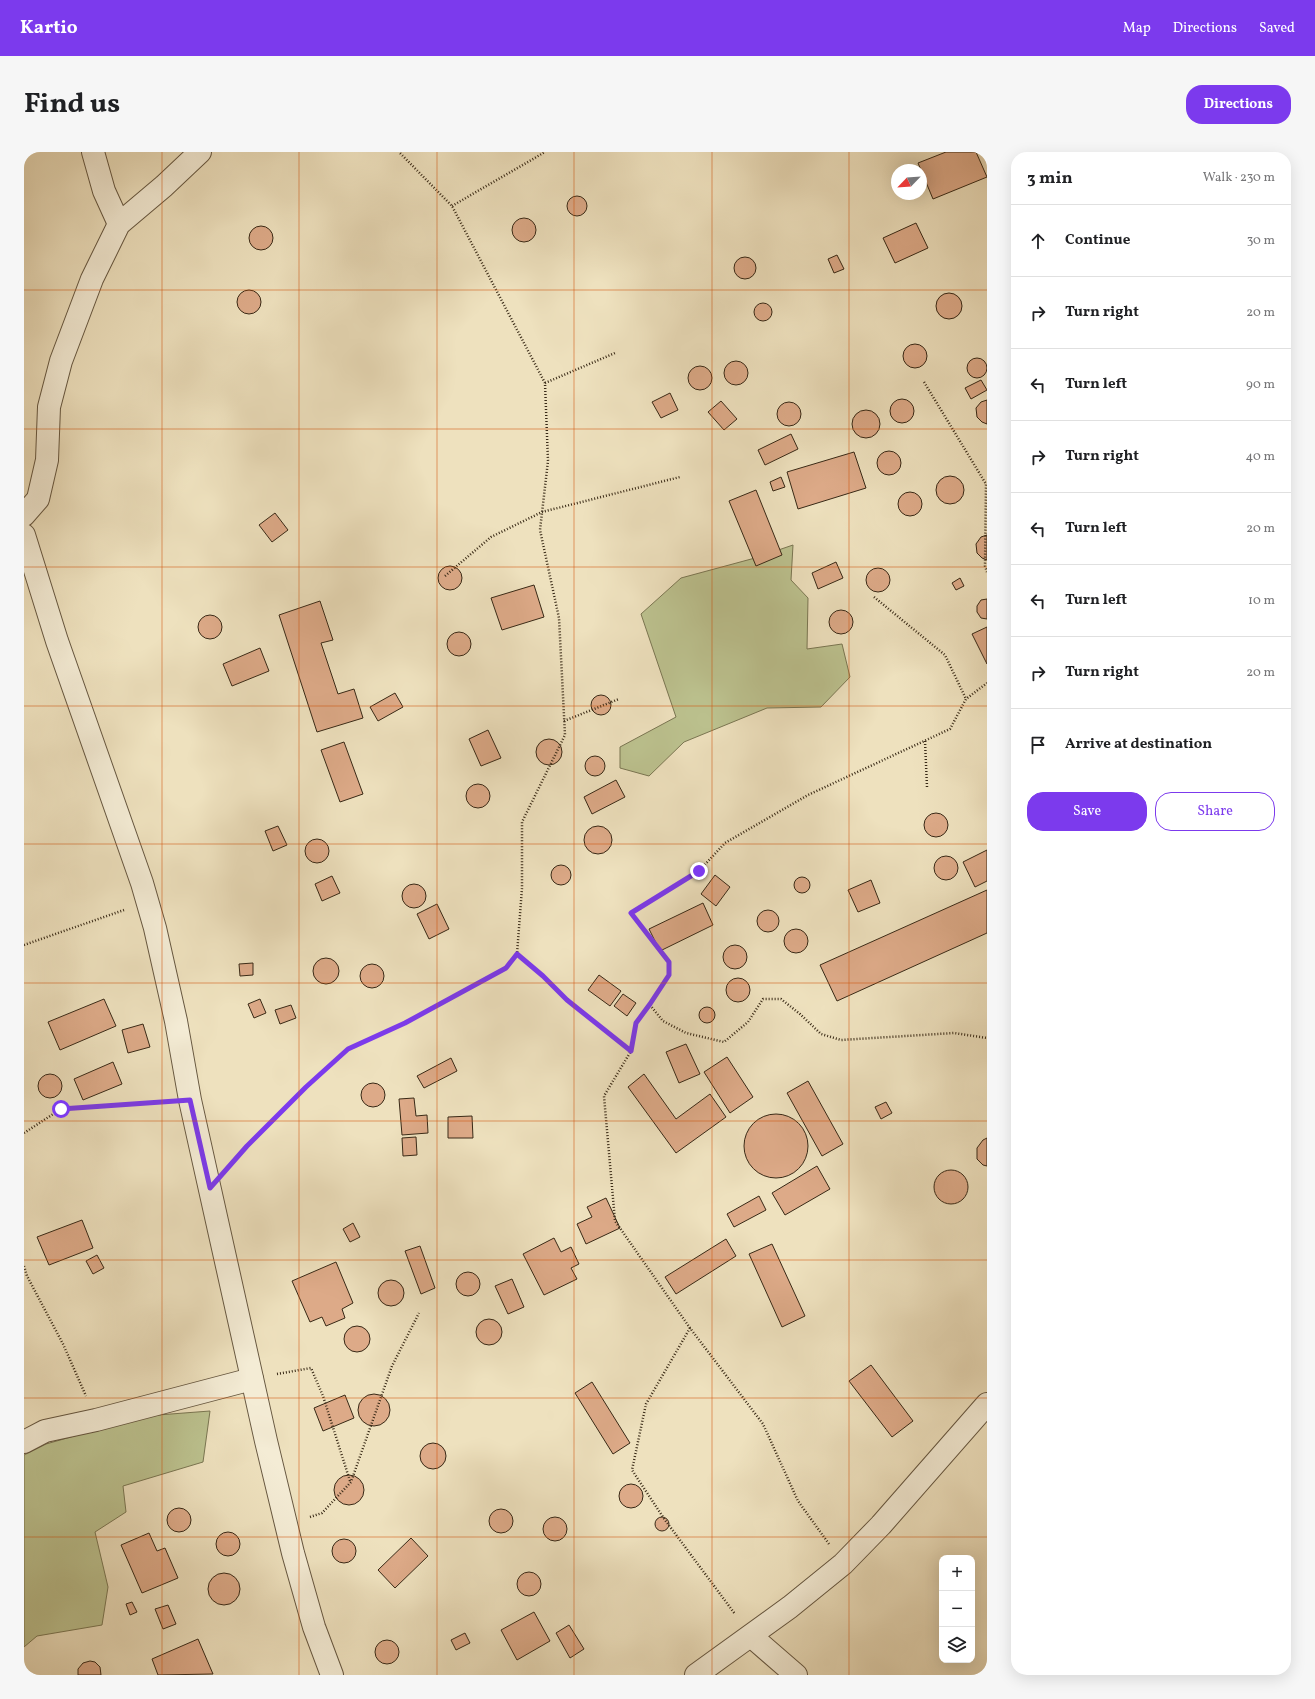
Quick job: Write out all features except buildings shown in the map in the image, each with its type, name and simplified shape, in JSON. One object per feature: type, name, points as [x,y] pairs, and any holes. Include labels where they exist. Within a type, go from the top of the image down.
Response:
[{"type":"street","points":[[93,152],[104,191],[119,224]]},
{"type":"street","points":[[24,515],[38,499],[47,460],[49,407],[61,361],[92,279],[119,224],[164,186],[200,152]]},
{"type":"street","points":[[24,535],[79,706],[147,901],[173,1006],[190,1100],[252,1379],[287,1526],[314,1627],[332,1675]]},
{"type":"street","points":[[24,1442],[45,1431],[96,1420],[252,1379]]},
{"type":"street","points":[[696,1675],[790,1607],[843,1564],[881,1525],[987,1404]]},
{"type":"street","points":[[751,1636],[796,1675]]},
{"type":"path","points":[[210,1188],[253,1140],[306,1087],[348,1049],[405,1023],[499,972],[506,968],[517,954],[522,888],[522,822],[565,734],[559,618],[540,530],[548,461],[545,383],[452,206],[400,152]]},
{"type":"path","points":[[452,206],[545,152]]},
{"type":"path","points":[[545,383],[615,353]]},
{"type":"path","points":[[924,382],[986,484],[985,566],[987,572]]},
{"type":"path","points":[[445,576],[491,537],[542,512],[680,477]]},
{"type":"path","points":[[874,597],[945,654],[966,699]]},
{"type":"path","points":[[843,1564],[798,1501],[763,1424],[690,1328],[615,1221],[604,1096],[631,1051],[636,1023],[669,975],[669,962],[631,913],[699,871],[725,843],[808,795],[950,729],[966,699],[987,683]]},
{"type":"path","points":[[564,721],[619,699]]},
{"type":"path","points":[[925,741],[927,787]]},
{"type":"path","points":[[24,945],[70,930],[147,901]]},
{"type":"path","points":[[517,954],[543,976],[567,1000],[631,1051]]},
{"type":"path","points":[[650,1004],[664,1021],[686,1033],[724,1042],[748,1022],[763,998],[781,999],[800,1014],[821,1034],[841,1040],[954,1033],[987,1038]]},
{"type":"path","points":[[24,1133],[61,1109],[190,1100]]},
{"type":"path","points":[[24,1266],[27,1276],[63,1344],[96,1420]]},
{"type":"path","points":[[287,1526],[322,1513],[351,1482],[392,1366],[419,1313]]},
{"type":"path","points":[[690,1328],[646,1404],[632,1470],[665,1520],[751,1636]]},
{"type":"path","points":[[252,1379],[311,1368],[323,1396],[351,1482]]},
{"type":"green space","points":[[793,545],[791,580],[808,598],[807,649],[842,644],[850,677],[821,707],[767,708],[684,742],[649,776],[620,768],[620,747],[676,717],[641,614],[681,578],[755,558]]},
{"type":"green space","points":[[210,1411],[203,1462],[123,1486],[126,1512],[95,1532],[108,1587],[102,1625],[37,1636],[24,1647],[24,1455],[46,1444],[145,1416]]},
{"type":"route","points":[[61,1109],[190,1100],[210,1188],[247,1146],[306,1087],[348,1049],[405,1023],[506,968],[517,954],[543,976],[567,1000],[631,1051],[636,1023],[669,975],[669,962],[631,913],[699,871]]}]
